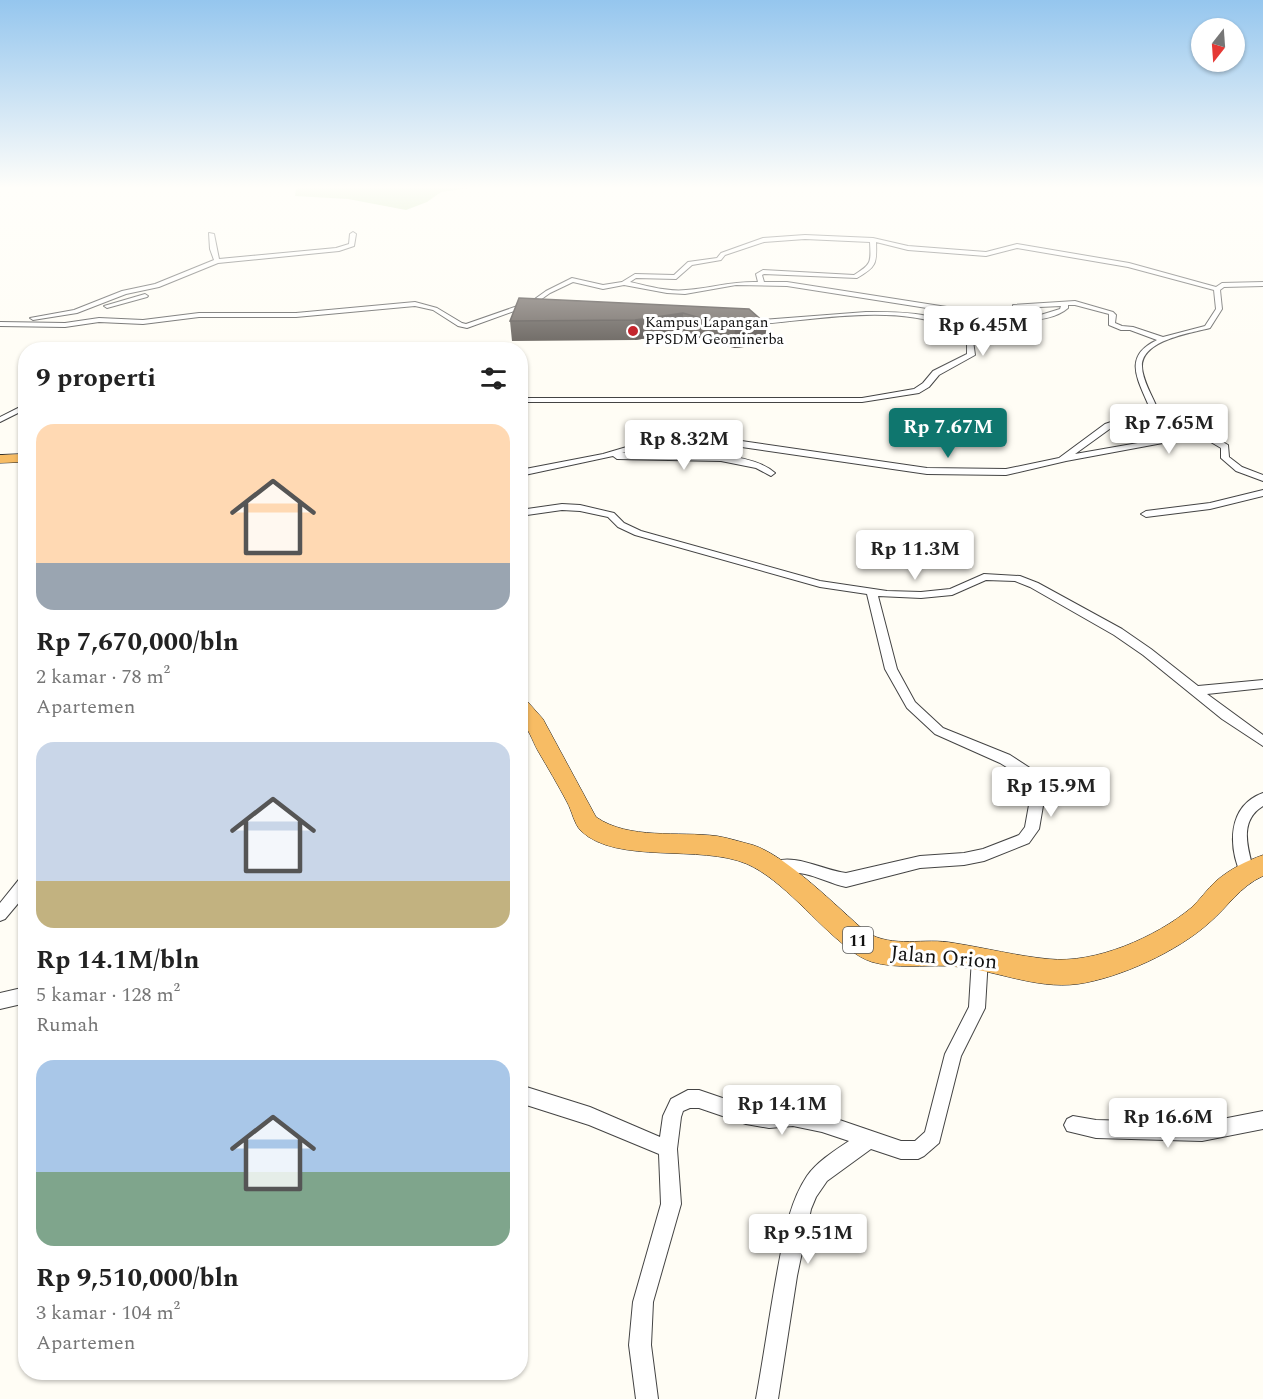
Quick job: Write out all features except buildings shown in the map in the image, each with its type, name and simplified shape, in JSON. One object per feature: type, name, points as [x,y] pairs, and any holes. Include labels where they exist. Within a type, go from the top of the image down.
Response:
[{"type":"highway","points":[[0,459],[18,458]]},
{"type":"highway","name":"Jalan Orion","points":[[528,715],[536,724],[545,745],[578,801],[587,823],[604,835],[632,840],[718,846],[752,855],[772,866],[857,940],[873,950],[907,956],[950,954],[1050,972],[1079,971],[1123,959],[1172,936],[1201,915],[1224,889],[1255,869]]},
{"type":"street","points":[[214,252],[217,261]]},
{"type":"street","points":[[0,321],[75,312],[124,292],[157,286],[217,261],[316,252]]},
{"type":"street","points":[[624,283],[635,276],[676,278],[690,263],[719,259],[728,252]]},
{"type":"street","points":[[761,283],[759,274],[763,272],[855,277],[868,269],[874,261],[874,252]]},
{"type":"street","points":[[962,252],[992,252]]},
{"type":"street","points":[[1059,252],[1130,265],[1217,290]]},
{"type":"street","points":[[187,274],[211,271],[243,260]]},
{"type":"street","points":[[33,318],[72,317],[155,293],[170,285],[173,279]]},
{"type":"street","points":[[0,321],[65,325],[99,320],[143,322],[199,315],[288,315],[416,304],[435,309],[460,325],[467,326],[534,302],[572,280],[595,286],[624,283],[685,292],[736,283],[787,284],[985,315],[1001,321],[1016,331],[1020,330],[1015,306],[1064,303],[1106,310],[1113,315],[1112,324],[1114,326],[1131,328],[1162,339]]},
{"type":"street","points":[[1217,290],[1222,285],[1230,283],[1263,284]]},
{"type":"street","points":[[1062,460],[1108,426],[1154,410],[1137,364],[1143,351],[1162,339],[1208,327],[1219,309],[1217,290]]},
{"type":"street","points":[[104,307],[108,298]]},
{"type":"street","points":[[1019,318],[1034,319],[1062,310],[1065,308],[1064,303]]},
{"type":"street","points":[[528,400],[862,400],[916,391],[926,385],[936,373],[971,355],[970,341],[955,326],[892,314],[847,313],[738,324]]},
{"type":"street","points":[[0,420],[18,410]]},
{"type":"street","points":[[528,471],[604,456],[646,443],[683,438],[707,439],[927,471],[1006,472],[1195,435],[1216,441],[1225,447],[1224,458],[1230,463],[1263,478]]},
{"type":"street","points":[[604,456],[727,459],[758,464],[771,473]]},
{"type":"street","points":[[1146,514],[1209,506],[1263,493]]},
{"type":"street","points":[[528,512],[562,507],[599,511],[611,515],[621,525],[638,533],[820,584],[872,592],[921,595],[952,592],[984,577],[1016,578],[1034,585],[1118,632],[1226,716],[1263,741]]},
{"type":"street","points":[[772,866],[804,867],[834,878],[846,879],[920,862],[964,859],[984,855],[1024,839],[1032,829],[1038,794],[1031,776],[1005,759],[939,731],[911,705],[891,669],[872,592]]},
{"type":"street","points":[[1196,691],[1263,684]]},
{"type":"street","points":[[1255,869],[1241,850],[1239,823],[1243,812],[1263,800]]},
{"type":"street","points":[[0,914],[18,892]]},
{"type":"street","points":[[646,1399],[640,1345],[643,1302],[670,1204],[668,1149],[672,1116],[677,1105],[688,1099],[699,1099],[746,1115],[769,1119],[793,1117],[822,1123],[901,1150],[918,1150],[933,1137],[952,1054],[977,1008],[980,958]]},
{"type":"street","points":[[0,1000],[18,997]]},
{"type":"street","points":[[528,1097],[590,1116],[668,1149]]},
{"type":"street","points":[[1073,1125],[1096,1129],[1202,1132],[1263,1120]]},
{"type":"street","points":[[767,1399],[785,1284],[796,1226],[804,1200],[816,1180],[831,1165],[869,1139]]},
{"type":"place","name":"Kampus Lapangan PPSDM Geominerba","points":[[633,331]]}]
